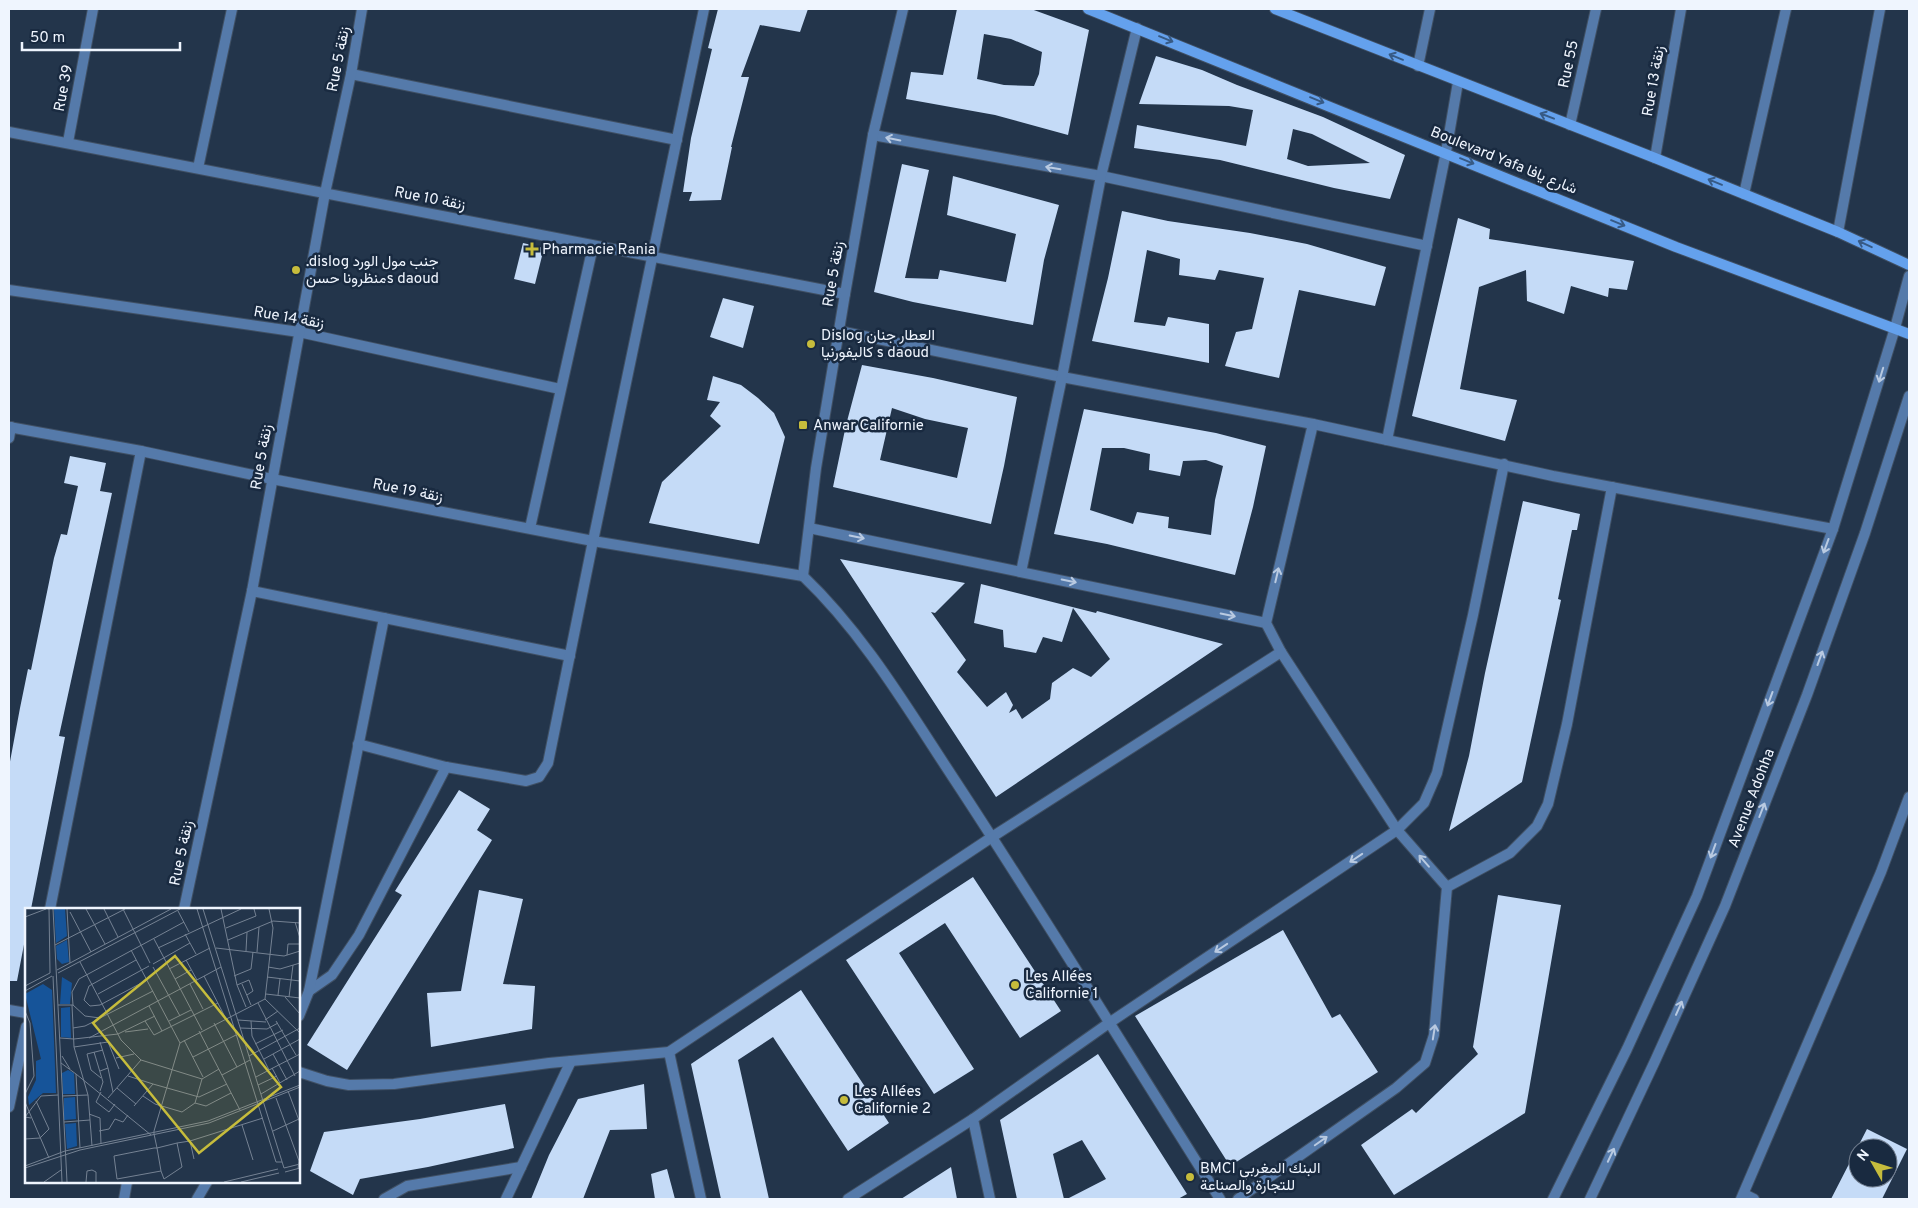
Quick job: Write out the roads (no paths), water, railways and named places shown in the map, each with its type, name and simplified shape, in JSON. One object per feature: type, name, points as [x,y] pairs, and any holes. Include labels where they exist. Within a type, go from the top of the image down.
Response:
[{"type":"street","name":"Rue 39","points":[[68,142],[93,9]]},
{"type":"street","points":[[198,168],[232,9]]},
{"type":"street","name":"Rue 5 زنقة","points":[[184,908],[252,591],[325,193],[351,74],[362,9]]},
{"type":"street","points":[[358,744],[446,767],[526,781],[539,777],[548,763],[592,541],[704,9]]},
{"type":"street","name":"Rue 5 زنقة","points":[[803,576],[816,468],[873,135],[903,9]]},
{"type":"street","name":"Boulevard Yafa شارع يافا","points":[[1088,9],[1446,152],[1676,247],[1909,334]]},
{"type":"street","points":[[1275,9],[1655,158],[1838,232],[1909,265]]},
{"type":"street","points":[[1418,66],[1430,9]]},
{"type":"street","name":"Rue 55","points":[[1570,125],[1596,9]]},
{"type":"street","name":"Rue 13 زنقة","points":[[1655,158],[1681,9]]},
{"type":"street","points":[[1744,194],[1786,9]]},
{"type":"street","points":[[1838,232],[1880,9]]},
{"type":"street","points":[[1021,572],[1062,377],[1100,176],[1137,28]]},
{"type":"street","points":[[351,74],[677,140]]},
{"type":"street","points":[[1387,440],[1446,152],[1458,82]]},
{"type":"street","name":"Rue 10 زنقة","points":[[9,132],[845,294]]},
{"type":"street","points":[[873,135],[1100,176],[1427,246]]},
{"type":"street","points":[[530,528],[593,246]]},
{"type":"street","points":[[1553,1199],[1627,1050],[1697,896],[1833,529],[1895,328],[1909,276]]},
{"type":"street","name":"Rue 14 زنقة","points":[[9,290],[299,332],[560,389]]},
{"type":"street","points":[[839,331],[1062,377],[1313,424],[1441,453],[1833,529]]},
{"type":"street","name":"Avenue Adohha","points":[[1590,1199],[1725,906],[1807,695],[1865,533],[1909,396]]},
{"type":"street","points":[[1238,1199],[1396,1088],[1425,1063],[1434,1035],[1447,887],[1397,830],[1281,652],[1266,622],[1313,424]]},
{"type":"street","name":"Rue 19 زنقة","points":[[9,430],[141,451],[272,479],[592,541],[803,576]]},
{"type":"street","points":[[50,908],[141,451]]},
{"type":"street","points":[[848,1199],[973,1119],[1109,1023],[1397,830],[1424,803],[1437,773],[1473,615],[1504,464]]},
{"type":"street","points":[[1447,887],[1510,852],[1537,826],[1548,804],[1567,724],[1612,487]]},
{"type":"street","points":[[809,528],[1266,622]]},
{"type":"street","points":[[803,576],[822,594],[870,653],[992,837],[1220,1199]]},
{"type":"street","points":[[252,591],[570,656]]},
{"type":"street","points":[[300,1014],[309,991],[384,618]]},
{"type":"street","points":[[300,1072],[327,1081],[350,1085],[394,1084],[571,1061],[669,1052],[992,837],[1281,652]]},
{"type":"street","points":[[309,991],[332,975],[359,935],[446,767]]},
{"type":"street","points":[[1754,1199],[1742,1197],[1881,872],[1909,797]]},
{"type":"street","points":[[9,1010],[25,1013]]},
{"type":"street","points":[[9,1107],[25,1032]]},
{"type":"street","points":[[669,1052],[701,1199]]},
{"type":"street","points":[[506,1199],[571,1061]]},
{"type":"street","points":[[973,1119],[990,1199]]},
{"type":"street","points":[[384,1199],[407,1186],[521,1167]]},
{"type":"street","points":[[124,1199],[127,1183]]},
{"type":"street","points":[[197,1199],[207,1183]]},
{"type":"place","name":"Pharmacie Rania","points":[[532,249]]},
{"type":"place","name":".dislog جنب مول الورد منظرونا حسنs daoud","points":[[296,270]]},
{"type":"place","name":"Dislog العطار جنان كاليفورنيا s daoud","points":[[811,344]]},
{"type":"place","name":"Anwar Californie","points":[[803,425]]},
{"type":"place","name":"Les Allées Californie 1","points":[[1015,985]]},
{"type":"place","name":"Les Allées Californie 2","points":[[844,1100]]},
{"type":"place","name":"BMCI البنك المغربي للتجارة والصناعة","points":[[1190,1177]]}]
